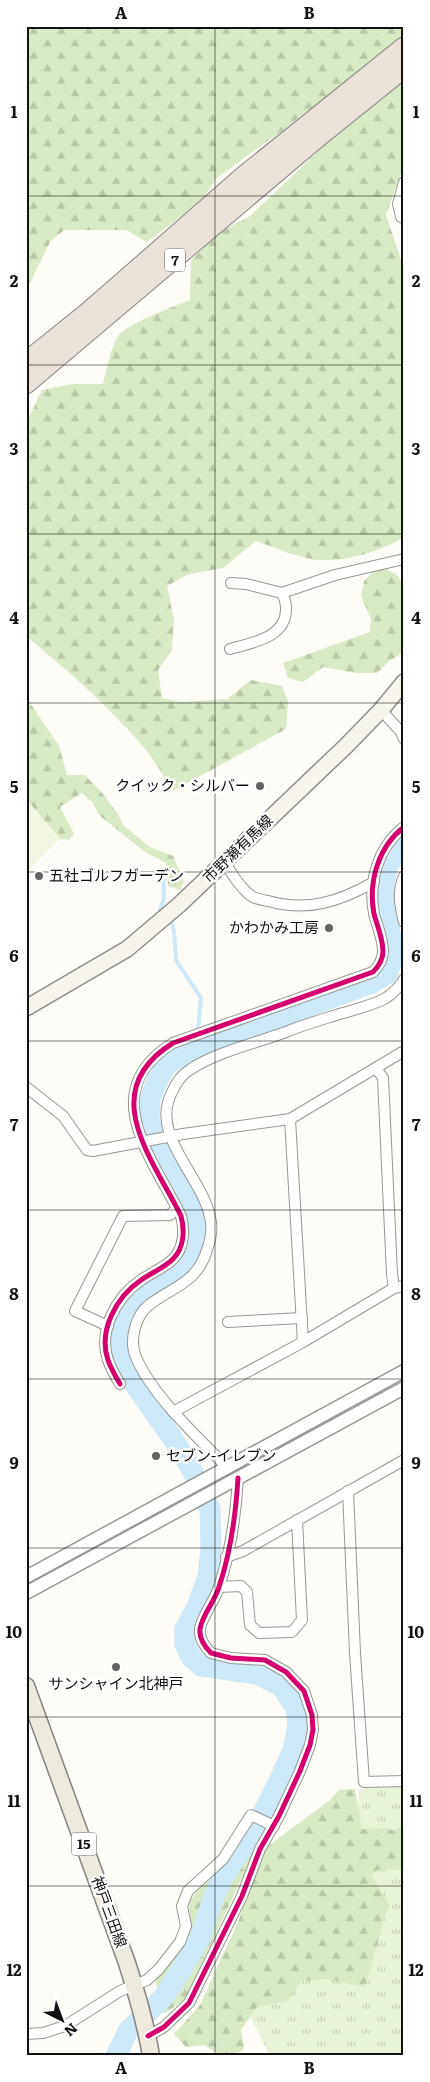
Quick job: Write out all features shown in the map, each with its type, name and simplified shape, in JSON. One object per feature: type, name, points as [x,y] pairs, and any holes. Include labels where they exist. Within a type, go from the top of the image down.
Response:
[{"type":"highway","name":"7","points":[[26,384],[317,127],[404,47]]},
{"type":"highway","name":"7","points":[[26,362],[86,313],[246,174],[404,68]]},
{"type":"main road","name":"市野瀬有馬線","points":[[29,1003],[127,949],[179,905],[346,746],[381,710],[404,682]]},
{"type":"main road","name":"神戸三田線","points":[[26,1686],[140,2002],[148,2033],[151,2056]]},
{"type":"street","points":[[404,182],[398,204],[401,216],[404,218]]},
{"type":"street","points":[[231,583],[246,584],[282,593],[344,572],[404,559]]},
{"type":"street","points":[[230,649],[269,637],[277,630],[284,622],[286,608],[282,593]]},
{"type":"street","points":[[381,710],[401,732],[404,739]]},
{"type":"street","points":[[120,1384],[108,1359],[106,1346],[108,1326],[114,1311],[131,1288],[172,1260],[179,1251],[183,1241],[184,1225],[134,1117],[135,1095],[142,1073],[152,1058],[182,1040],[367,976],[378,967],[383,951],[374,911],[374,882],[380,857],[396,832],[404,827]]},
{"type":"street","points":[[224,862],[251,897],[286,906],[309,906],[341,899],[374,882]]},
{"type":"street","points":[[404,876],[400,884],[399,902],[404,922]]},
{"type":"street","points":[[227,1467],[173,1412],[148,1378],[135,1356],[132,1337],[137,1323],[148,1306],[190,1280],[200,1267],[212,1232],[210,1216],[203,1196],[168,1138],[166,1121],[167,1100],[176,1083],[190,1069],[224,1053],[309,1023],[374,1003],[395,991],[404,979]]},
{"type":"street","points":[[26,1087],[63,1116],[87,1150],[93,1151],[183,1134],[290,1119],[404,1051]]},
{"type":"street","points":[[173,1412],[303,1342],[399,1287],[392,1274],[383,1078],[376,1068]]},
{"type":"street","points":[[290,1119],[303,1342]]},
{"type":"street","points":[[108,1326],[75,1311],[123,1216],[170,1215],[177,1208]]},
{"type":"street","points":[[228,1322],[302,1318]]},
{"type":"street","points":[[26,1577],[404,1371]]},
{"type":"street","points":[[26,1593],[404,1388]]},
{"type":"street","points":[[226,1557],[243,1551],[404,1460]]},
{"type":"street","points":[[148,2033],[164,2027],[189,2003],[242,1896],[260,1849],[300,1771],[310,1745],[313,1730],[312,1715],[304,1691],[286,1672],[265,1660],[221,1656],[210,1653],[201,1639],[200,1630],[219,1587],[226,1557],[238,1478]]},
{"type":"street","points":[[348,1491],[355,1653],[364,1782],[404,1781]]},
{"type":"street","points":[[219,1587],[241,1586],[247,1592],[250,1625],[260,1634],[292,1632],[302,1620],[297,1520]]},
{"type":"street","points":[[26,2034],[43,2033],[65,2026],[120,1991],[147,1980],[159,1969],[180,1942],[186,1926],[182,1906],[188,1891],[222,1859],[251,1815],[272,1825]]},
{"type":"green space","points":[[26,26],[404,26],[404,130],[401,132],[404,165],[386,215],[404,269],[404,537],[374,551],[352,557],[329,560],[304,557],[256,541],[223,568],[189,574],[167,586],[174,620],[172,650],[158,670],[162,698],[181,702],[227,699],[251,680],[282,686],[288,701],[286,729],[173,791],[149,754],[118,719],[73,676],[26,636],[26,424],[42,390],[72,384],[103,384],[118,336],[140,321],[190,300],[191,260],[221,231],[249,217],[328,142],[306,111],[286,128],[218,177],[200,202],[147,242],[126,230],[64,230],[50,242],[26,291]]},
{"type":"green space","points":[[387,569],[398,576],[404,589],[404,652],[389,661],[377,673],[356,673],[323,667],[303,682],[288,678],[283,663],[370,632],[371,619],[361,596],[364,581],[375,570]]},
{"type":"green space","points":[[26,697],[59,746],[67,775],[85,775],[103,794],[118,814],[123,825],[150,847],[173,856],[184,881],[180,890],[168,886],[166,863],[145,852],[99,815],[93,803],[82,793],[60,807],[74,834],[69,840],[60,839],[26,799]]},
{"type":"green space","points":[[26,799],[60,839],[26,872]]},
{"type":"green space","points":[[404,1786],[404,2056],[270,2056],[243,2002],[354,1866],[359,1789]]},
{"type":"green space","points":[[355,1789],[362,1829],[386,1828],[394,1831],[404,1825],[404,1870],[379,1869],[371,1875],[389,1904],[365,1987],[328,1979],[301,1981],[288,2001],[257,2007],[241,2030],[244,2049],[233,2055],[224,2056],[205,2045],[186,2047],[174,2034],[200,2005],[238,1922],[260,1860],[268,1846],[330,1800],[339,1790]]},
{"type":"green space","points":[[257,1846],[185,1999],[164,2014],[155,1979],[191,1932],[189,1912],[191,1900],[198,1890],[213,1877],[230,1883],[249,1852]]},
{"type":"waterway","points":[[116,2056],[128,2031],[162,1999],[200,1938],[214,1896],[223,1877],[255,1829],[282,1775],[294,1747],[298,1723],[296,1708],[281,1686],[257,1674],[201,1666],[191,1657],[185,1644],[185,1629],[197,1607],[208,1576],[211,1548],[210,1509],[192,1470],[175,1442],[121,1365],[117,1339],[126,1316],[137,1298],[180,1266],[192,1249],[197,1226],[190,1204],[158,1146],[149,1120],[150,1099],[156,1083],[167,1065],[192,1049],[372,983],[387,974],[394,955],[383,891],[387,867],[404,842]]},
{"type":"waterway","points":[[160,910],[164,898],[163,870]]},
{"type":"waterway","points":[[171,921],[174,931],[176,960],[201,998],[198,1029]]},
{"type":"waterway","points":[[192,1049],[197,1039]]},
{"type":"cycle path","points":[[120,1384],[109,1363],[106,1349],[105,1338],[111,1315],[132,1287],[166,1265],[177,1255],[183,1233],[181,1216],[157,1172],[137,1126],[134,1104],[137,1082],[150,1062],[173,1043],[373,972],[380,962],[383,951],[372,902],[374,878],[382,855],[395,835],[404,827]]},
{"type":"cycle path","points":[[148,2036],[164,2027],[189,2003],[242,1896],[260,1849],[279,1816],[300,1771],[310,1745],[313,1730],[312,1715],[304,1691],[286,1672],[265,1660],[231,1658],[211,1653],[200,1636],[201,1624],[217,1592],[223,1574],[234,1519],[238,1478]]},
{"type":"place","name":"クイック・シルバー","points":[[260,786]]},
{"type":"place","name":"五社ゴルフガーデン","points":[[39,876]]},
{"type":"place","name":"かわかみ工房","points":[[329,928]]},
{"type":"place","name":"セブン-イレブン","points":[[156,1456]]},
{"type":"place","name":"サンシャイン北神戸","points":[[116,1667]]}]
